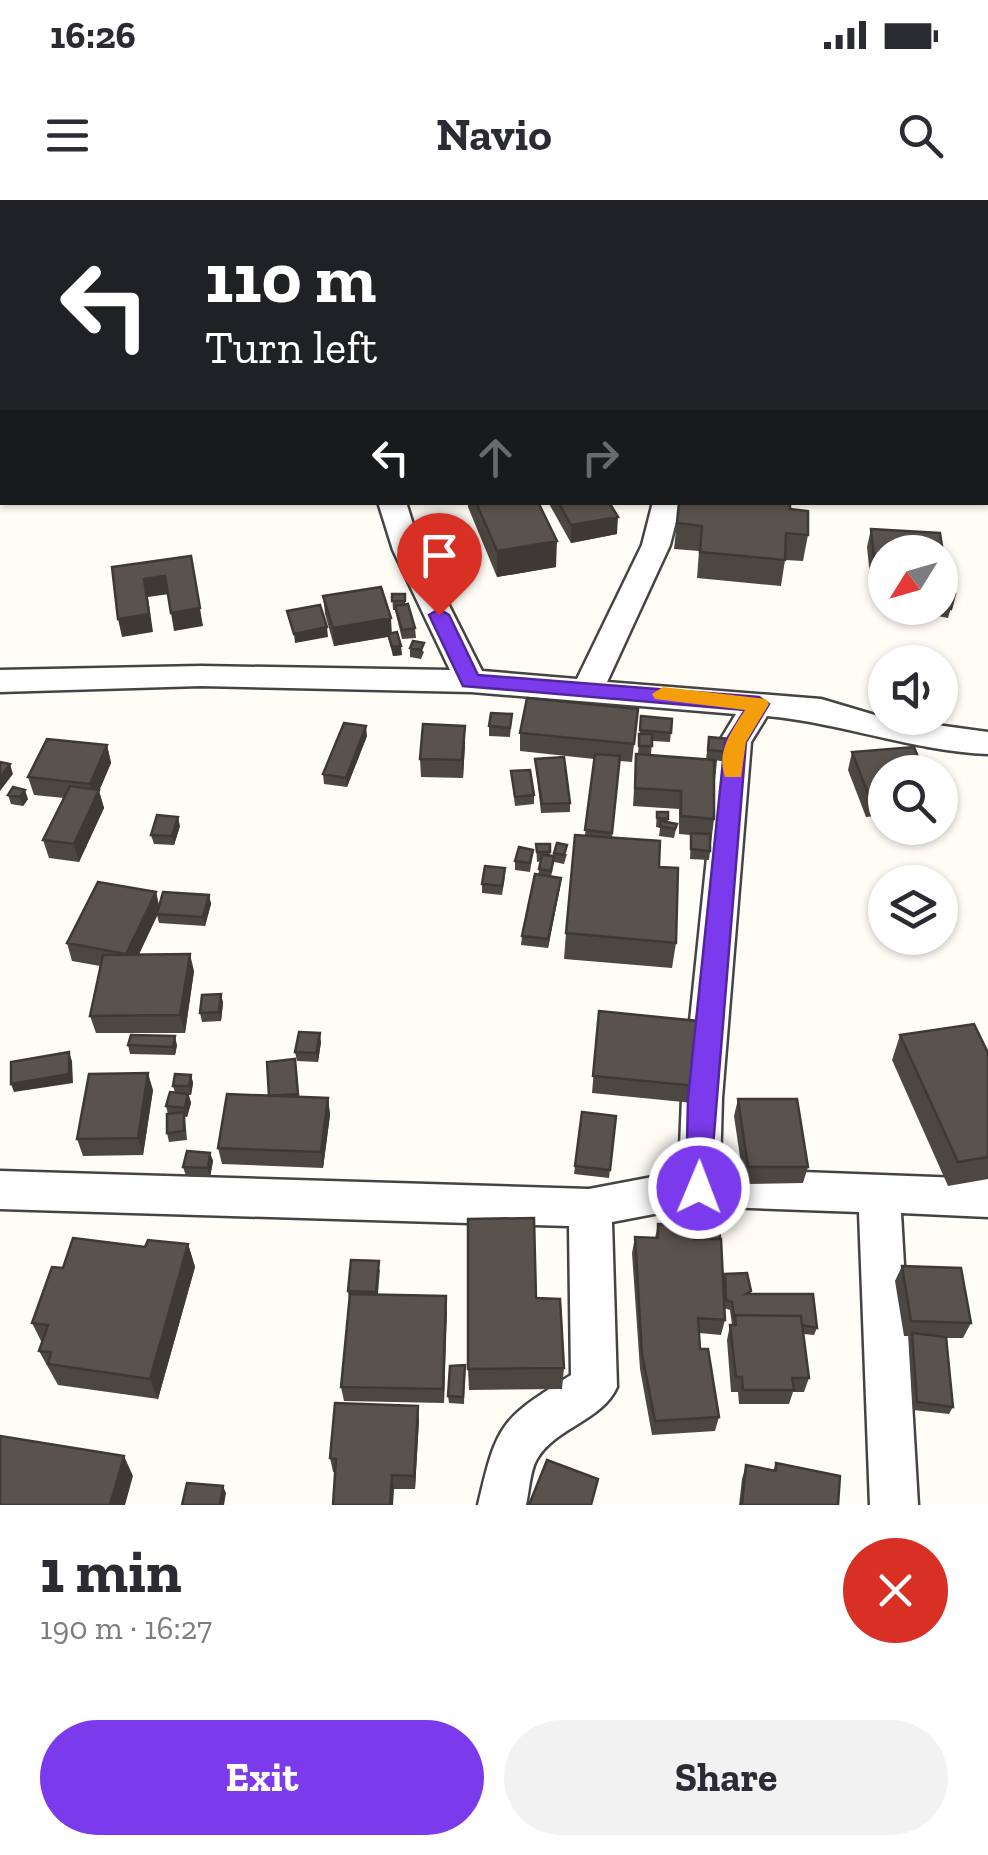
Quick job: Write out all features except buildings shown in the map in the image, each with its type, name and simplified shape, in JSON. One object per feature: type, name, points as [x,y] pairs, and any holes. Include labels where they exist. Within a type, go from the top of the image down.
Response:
[{"type":"street","points":[[393,505],[408,550],[470,681]]},
{"type":"street","points":[[588,689],[656,545],[666,505]]},
{"type":"street","points":[[0,681],[201,676],[470,681],[821,710],[948,741],[988,744]]},
{"type":"street","points":[[699,1188],[702,1098],[735,742],[759,704]]},
{"type":"street","points":[[0,1190],[588,1208],[699,1188],[988,1198]]},
{"type":"street","points":[[879,1194],[894,1505]]},
{"type":"street","points":[[502,1505],[515,1447],[546,1418],[594,1387],[595,1279],[588,1208]]},
{"type":"slow traffic","points":[[663,694],[759,704],[735,742],[733,771]]},
{"type":"route","points":[[439,615],[470,681],[759,704],[735,742],[702,1098],[699,1188]]}]
